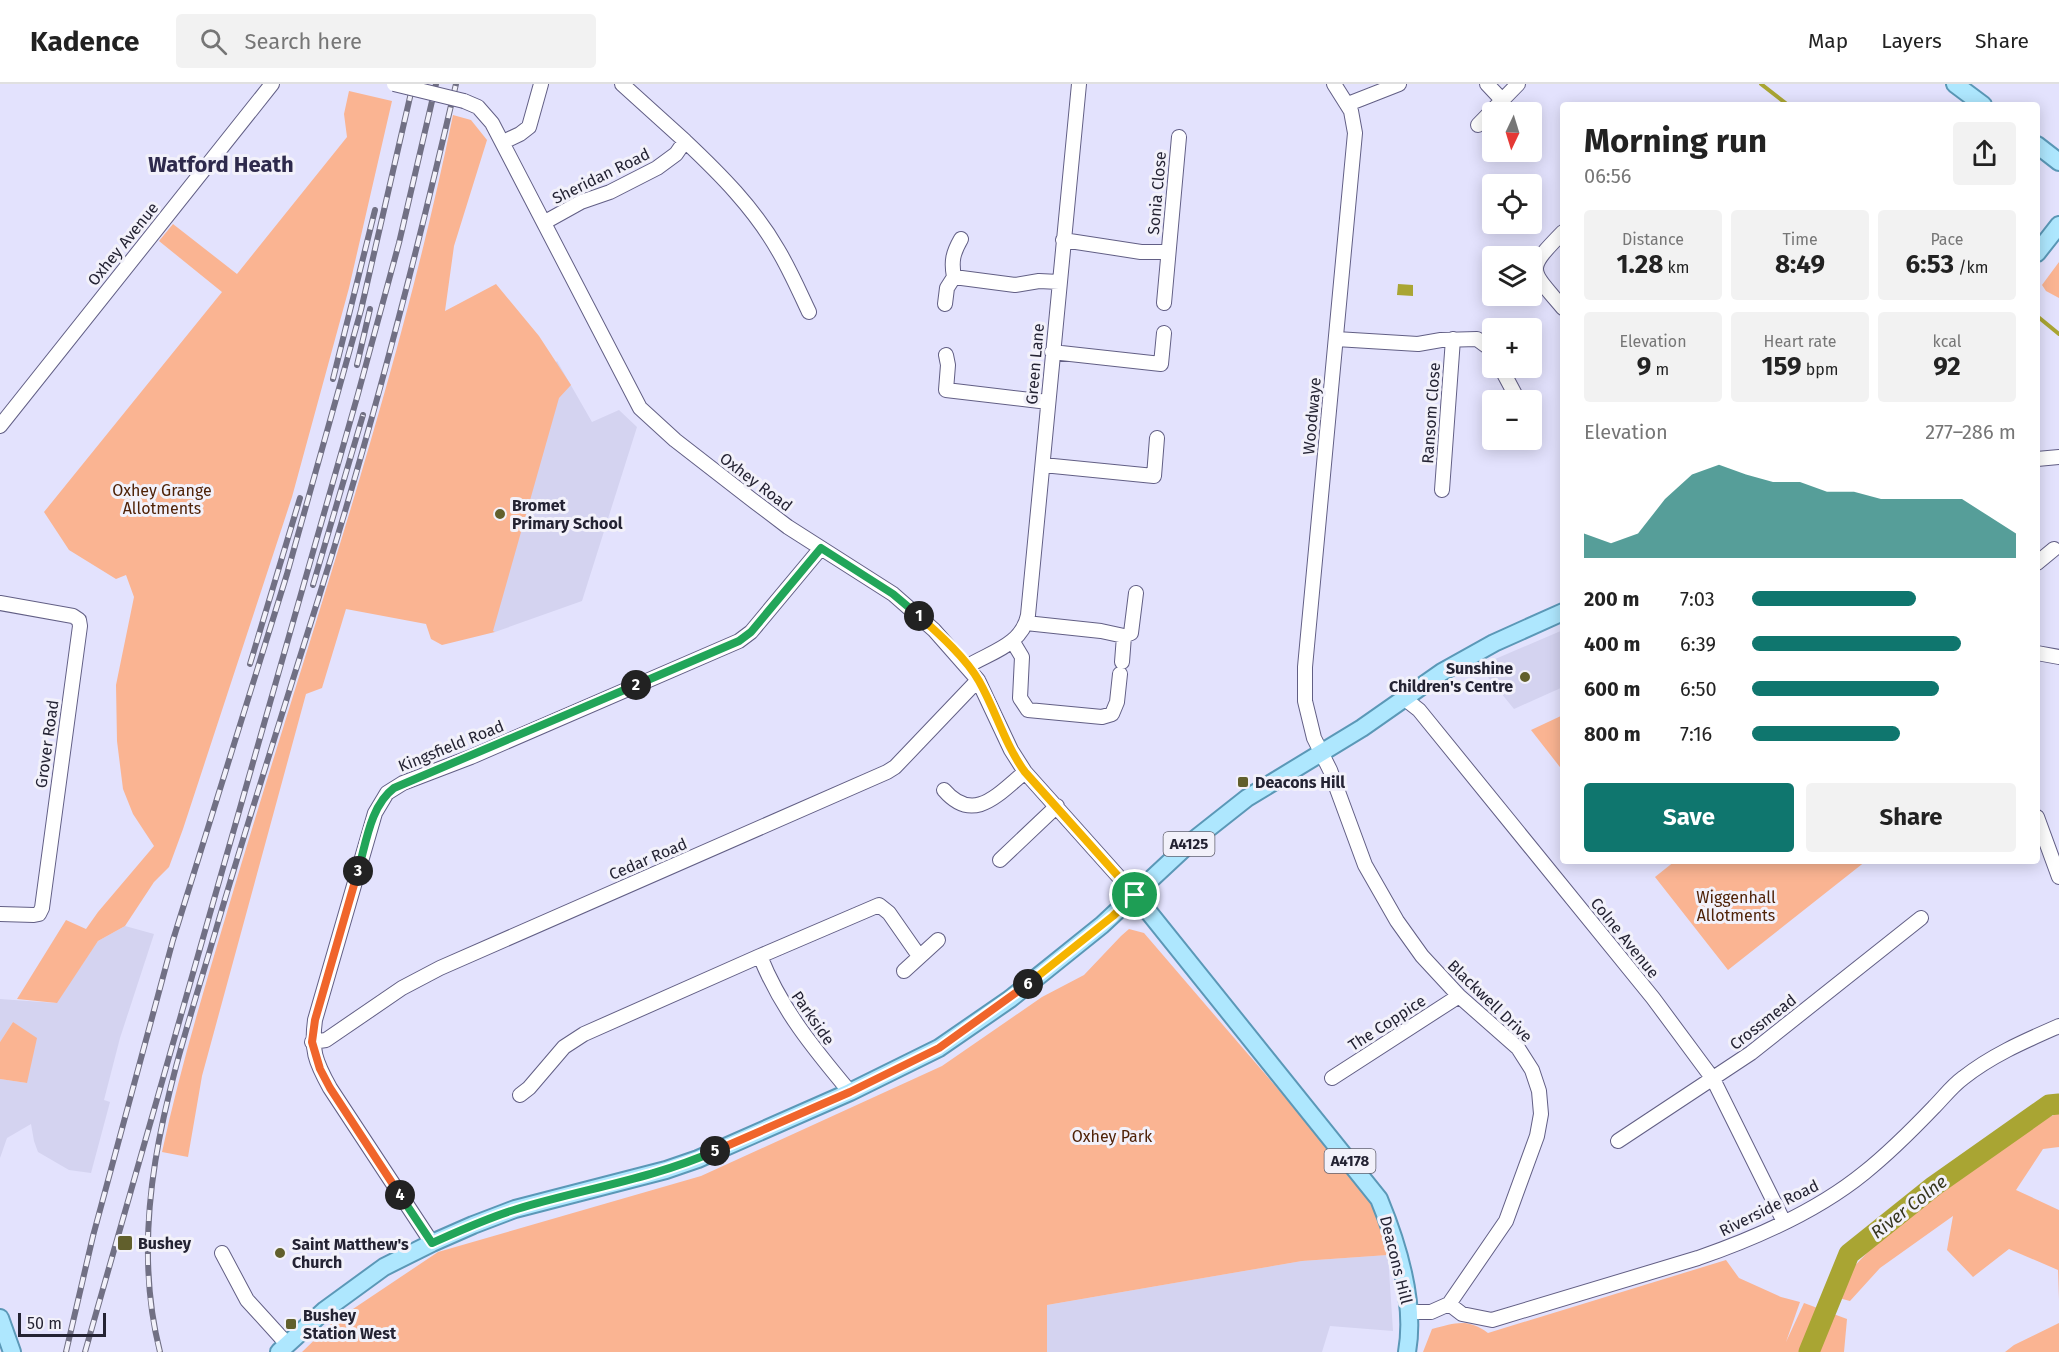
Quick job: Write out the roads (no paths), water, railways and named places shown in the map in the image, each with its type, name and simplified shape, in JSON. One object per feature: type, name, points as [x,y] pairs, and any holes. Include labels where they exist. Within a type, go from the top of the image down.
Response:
[{"type":"main road","points":[[1955,84],[1979,102]]},
{"type":"main road","points":[[2040,148],[2059,162]]},
{"type":"main road","points":[[2040,249],[2059,225]]},
{"type":"main road","name":"A4125","points":[[283,1348],[325,1310],[384,1267],[432,1243],[515,1209],[687,1163],[850,1092],[939,1048],[1001,1005],[1108,920],[1190,843],[1247,798],[1321,754],[1442,672],[1466,658],[1560,613]]},
{"type":"main road","name":"Deacons Hill","points":[[1135,895],[1372,1189],[1391,1230],[1402,1274],[1409,1312],[1407,1352]]},
{"type":"main road","points":[[0,1318],[12,1352]]},
{"type":"street","name":"Oxhey Avenue","points":[[0,426],[272,84]]},
{"type":"street","name":"Oxhey Road","points":[[394,84],[464,101],[482,110],[503,142],[640,408],[675,440],[788,527],[905,604],[934,630],[978,680],[1011,750],[1025,772],[1135,895]]},
{"type":"street","points":[[503,142],[529,127],[541,84]]},
{"type":"street","points":[[622,84],[725,178],[752,211],[778,249],[809,312]]},
{"type":"street","name":"Green Lane","points":[[968,666],[1013,642],[1026,623],[1079,84]]},
{"type":"street","name":"Woodwaye","points":[[1321,754],[1308,718],[1305,687],[1355,133],[1354,121],[1348,104],[1334,84]]},
{"type":"street","points":[[1348,104],[1399,84]]},
{"type":"street","points":[[1487,84],[1502,100]]},
{"type":"street","points":[[1478,124],[1518,84]]},
{"type":"street","name":"Sonia Close","points":[[1164,303],[1179,137]]},
{"type":"street","name":"Sheridan Road","points":[[545,222],[581,202],[610,192],[657,168],[676,154],[685,141]]},
{"type":"street","points":[[1560,235],[1535,265],[1539,279],[1560,304]]},
{"type":"street","points":[[945,304],[947,288],[954,277],[952,257],[961,239]]},
{"type":"street","name":"Sonia Close","points":[[1063,240],[1141,252],[1168,252]]},
{"type":"street","points":[[954,277],[1016,285],[1034,281],[1059,282]]},
{"type":"street","points":[[1053,352],[1161,364],[1164,333]]},
{"type":"street","name":"Ransom Close","points":[[1336,339],[1410,344],[1477,339],[1482,343]]},
{"type":"street","name":"Ransom Close","points":[[1442,490],[1453,339]]},
{"type":"street","points":[[946,355],[948,365],[946,390],[1048,402]]},
{"type":"street","points":[[1043,465],[1154,476],[1157,438]]},
{"type":"street","points":[[2040,459],[2059,457]]},
{"type":"street","name":"Kingsfield Road","points":[[432,1243],[330,1088],[320,1069],[312,1042],[315,1020],[375,813],[387,793],[403,783],[471,757],[739,641],[751,632],[821,548]]},
{"type":"street","points":[[2040,561],[2054,549]]},
{"type":"street","points":[[1026,623],[1129,635],[1132,630],[1136,592]]},
{"type":"street","name":"Grover Road","points":[[0,603],[73,616],[79,620],[80,626],[42,908],[39,914],[34,915],[0,914]]},
{"type":"street","points":[[1013,642],[1022,657],[1020,693],[1028,710],[1102,717],[1112,714],[1117,702],[1124,636]]},
{"type":"street","points":[[2040,654],[2059,657]]},
{"type":"street","name":"Cedar Road","points":[[312,1042],[326,1040],[402,988],[440,968],[888,772],[978,680]]},
{"type":"street","name":"Colne Avenue","points":[[1405,699],[1419,710],[1653,998],[1713,1079],[1785,1222]]},
{"type":"street","name":"Blackwell Drive","points":[[1321,754],[1330,770],[1365,865],[1397,921],[1422,956],[1459,996],[1518,1048],[1532,1070],[1539,1091],[1540,1114],[1537,1136],[1506,1221],[1449,1304]]},
{"type":"street","points":[[944,790],[959,804],[976,806],[993,799],[1025,772]]},
{"type":"street","points":[[1000,860],[1057,806]]},
{"type":"street","points":[[2040,825],[2059,877]]},
{"type":"street","points":[[520,1095],[529,1088],[552,1059],[576,1039],[879,905],[889,913],[919,956]]},
{"type":"street","name":"Crossmead","points":[[1618,1141],[1751,1053],[1921,918]]},
{"type":"street","points":[[904,971],[938,940]]},
{"type":"street","name":"Parkside","points":[[760,956],[776,993],[812,1046],[850,1092]]},
{"type":"street","name":"The Coppice","points":[[1332,1078],[1459,996]]},
{"type":"street","name":"Riverside Road","points":[[1449,1304],[1462,1314],[1492,1320],[1698,1258],[1785,1222],[1826,1200],[1864,1173],[1901,1141],[1962,1079],[2009,1048],[2059,1026]]},
{"type":"street","points":[[222,1253],[247,1300],[283,1348]]},
{"type":"street","points":[[1409,1312],[1431,1312],[1449,1304]]},
{"type":"waterway","points":[[1761,84],[1784,102]]},
{"type":"waterway","points":[[2040,318],[2059,334]]},
{"type":"waterway","name":"River Colne","points":[[1809,1352],[1849,1254],[1934,1186],[2049,1105],[2059,1104]]},
{"type":"railway","points":[[66,1352],[93,1236],[173,940],[287,574],[361,310],[413,84]]},
{"type":"railway","points":[[85,1352],[358,394],[399,243],[436,84]]},
{"type":"railway","points":[[160,1352],[150,1299],[148,1246],[151,1193],[159,1140],[171,1088],[184,1036],[322,587],[377,399],[456,84]]},
{"type":"railway","points":[[333,379],[375,210]]},
{"type":"railway","points":[[357,365],[370,309]]},
{"type":"railway","points":[[313,585],[363,415]]},
{"type":"railway","points":[[250,664],[300,498]]},
{"type":"place","name":"Bromet Primary School","points":[[500,514]]},
{"type":"place","name":"Sunshine Children's Centre","points":[[1525,677]]},
{"type":"place","name":"Deacons Hill","points":[[1243,782]]},
{"type":"place","name":"Bushey","points":[[125,1243]]},
{"type":"place","name":"Saint Matthew's Church","points":[[280,1253]]},
{"type":"place","name":"Bushey Station West","points":[[291,1324]]},
{"type":"district","name":"Watford Heath","points":[[221,164]]},
{"type":"park label","name":"Oxhey Grange Allotments","points":[[162,499]]},
{"type":"park label","name":"Wiggenhall Allotments","points":[[1736,906]]},
{"type":"park label","name":"Oxhey Park","points":[[1112,1136]]}]
